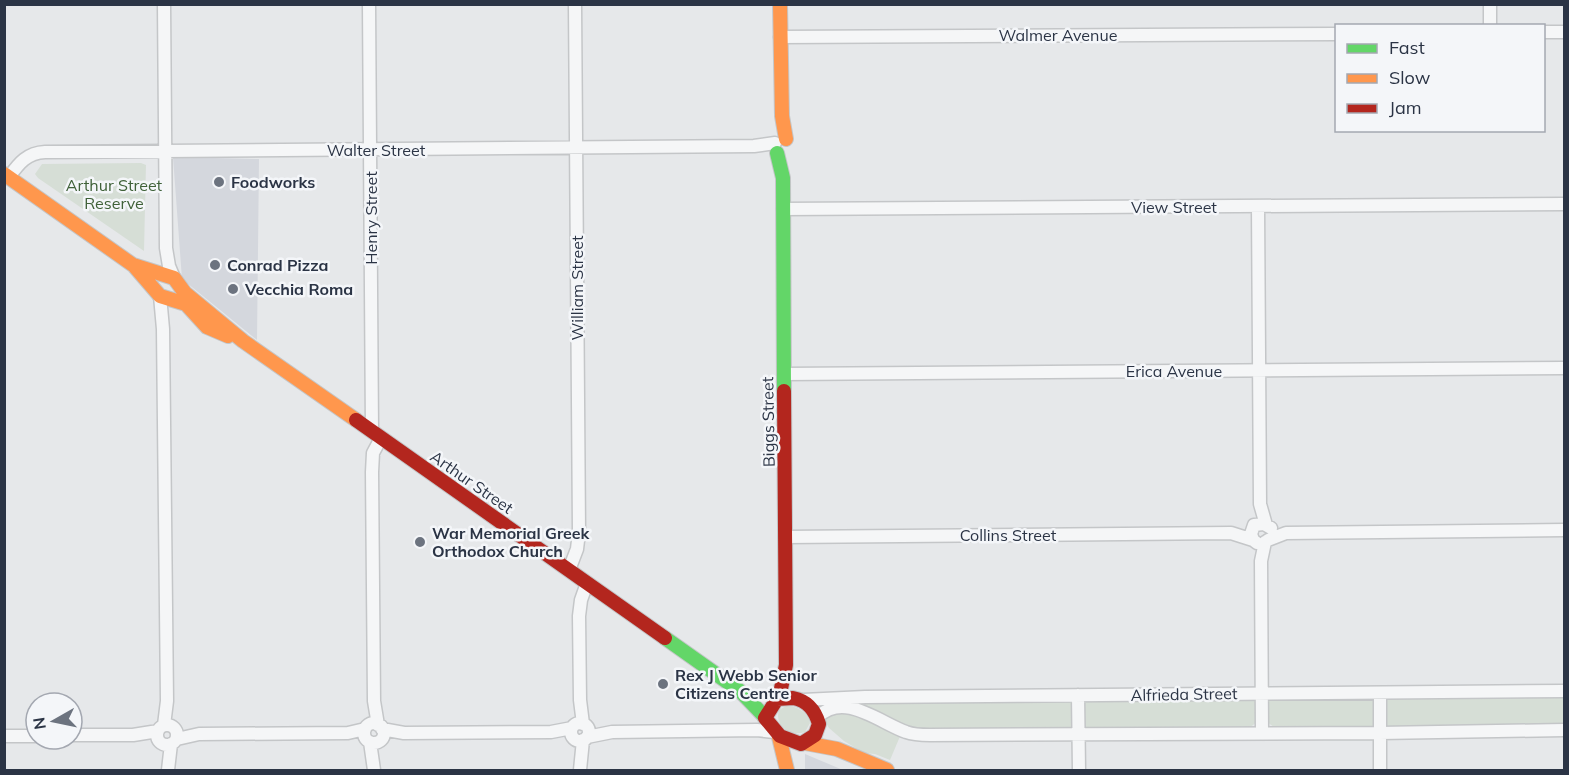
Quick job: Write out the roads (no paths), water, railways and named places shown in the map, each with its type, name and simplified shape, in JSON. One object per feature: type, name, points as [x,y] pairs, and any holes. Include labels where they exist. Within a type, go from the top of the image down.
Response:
[{"type":"street","points":[[164,4],[166,248],[169,266],[175,280],[165,296],[163,329],[168,769]]},
{"type":"street","name":"Henry Street","points":[[369,4],[376,435],[376,447],[372,461],[374,767]]},
{"type":"street","name":"William Street","points":[[569,570],[577,549],[579,532],[575,4]]},
{"type":"street","name":"Biggs Street","points":[[780,4],[786,665],[791,685],[800,699]]},
{"type":"street","points":[[1490,4],[1490,24]]},
{"type":"street","points":[[1545,32],[1564,32]]},
{"type":"street","name":"Walmer Avenue","points":[[780,37],[1335,34]]},
{"type":"street","name":"Walter Street","points":[[7,175],[22,160],[38,152],[780,146]]},
{"type":"street","name":"Arthur Street","points":[[7,175],[133,265],[165,296],[186,304],[207,327],[243,341]]},
{"type":"street","name":"View Street","points":[[783,209],[1564,204]]},
{"type":"street","points":[[1258,206],[1262,733]]},
{"type":"street","points":[[165,296],[154,284],[166,248]]},
{"type":"street","name":"Arthur Street","points":[[133,265],[175,280],[185,293],[243,341],[740,691],[765,718]]},
{"type":"street","name":"Erica Avenue","points":[[784,374],[1564,368]]},
{"type":"street","name":"Collins Street","points":[[785,537],[1564,530]]},
{"type":"street","points":[[580,767],[579,616],[581,600],[587,584]]},
{"type":"street","name":"Biggs Street","points":[[778,699],[786,665]]},
{"type":"street","name":"Arthur Street","points":[[740,691],[760,698],[778,699]]},
{"type":"street","name":"Alfrieda Street","points":[[800,699],[1564,691]]},
{"type":"street","points":[[1380,693],[1380,771]]},
{"type":"street","points":[[1078,695],[1079,771]]},
{"type":"street","points":[[742,730],[765,718],[778,699],[800,699],[812,707],[818,721],[830,737],[847,752]]},
{"type":"street","points":[[787,771],[794,753],[815,735],[818,721],[826,710],[847,708],[872,715],[899,729],[915,734],[1079,735],[1564,730]]},
{"type":"street","points":[[765,718],[776,735],[787,771]]},
{"type":"street","points":[[84,735],[742,730],[776,735],[790,742],[826,745],[847,752],[886,771]]},
{"type":"street","points":[[4,736],[24,736]]},
{"type":"place","name":"Foodworks","points":[[219,182]]},
{"type":"place","name":"Conrad Pizza","points":[[215,265]]},
{"type":"place","name":"Vecchia Roma","points":[[233,289]]},
{"type":"place","name":"War Memorial Greek Orthodox Church","points":[[420,542]]},
{"type":"place","name":"Rex J Webb Senior Citizens Centre","points":[[663,684]]},
{"type":"park label","name":"Arthur Street Reserve","points":[[114,194]]}]
